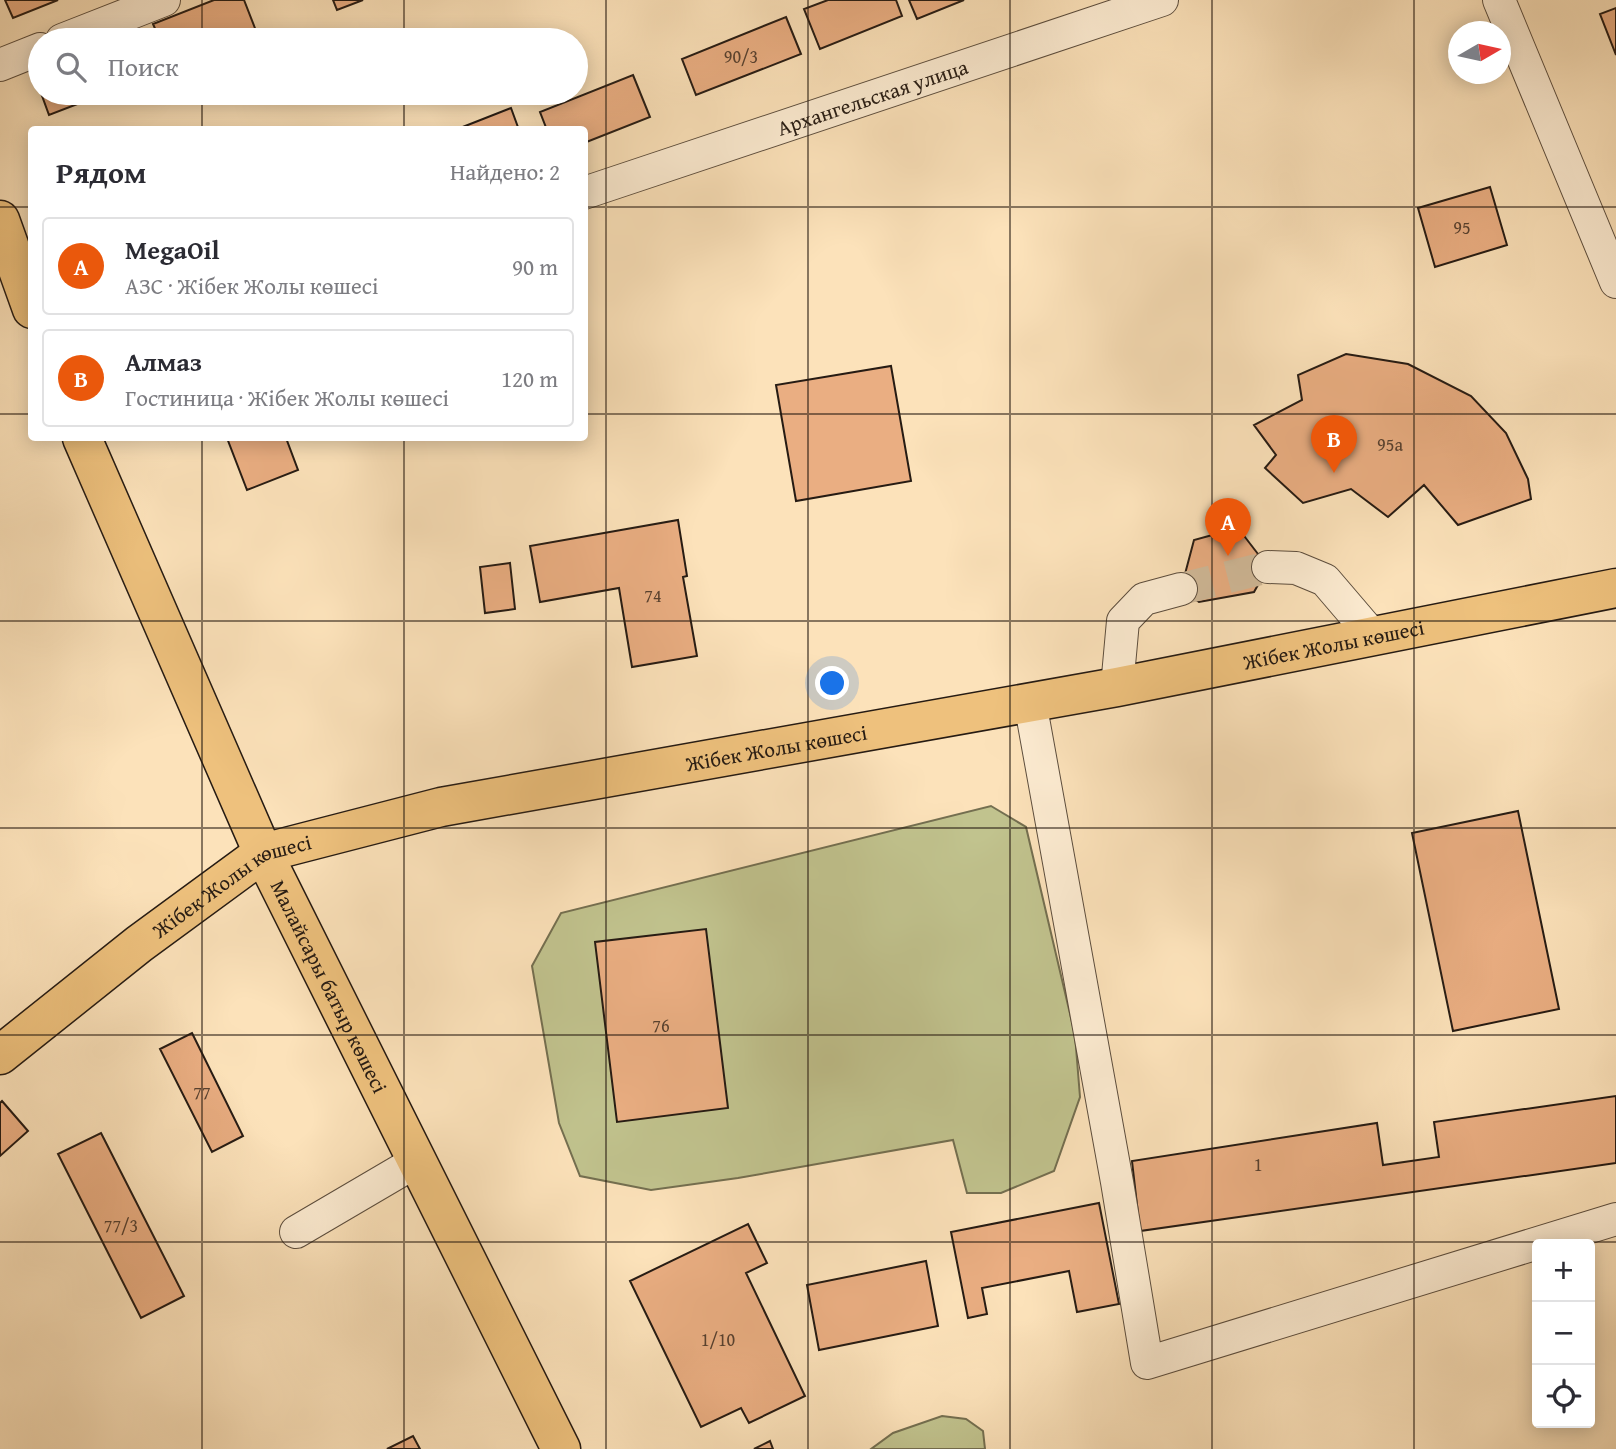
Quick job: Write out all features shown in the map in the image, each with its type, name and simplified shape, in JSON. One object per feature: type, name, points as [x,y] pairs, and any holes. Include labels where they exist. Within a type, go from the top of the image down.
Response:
[{"type":"main road","points":[[0,220],[28,298]]},
{"type":"main road","name":"Малайсары батыр көшесі","points":[[83,441],[263,853],[561,1449]]},
{"type":"main road","name":"Жібек Жолы көшесі","points":[[0,1055],[139,944],[263,853],[441,807],[1117,687],[1616,588]]},
{"type":"street","points":[[93,28],[164,0]]},
{"type":"street","name":"Архангельская улица","points":[[588,192],[1162,0]]},
{"type":"street","points":[[1499,0],[1616,282]]},
{"type":"street","points":[[0,65],[28,54]]},
{"type":"street","points":[[1268,567],[1296,568],[1325,580],[1372,635]]},
{"type":"street","points":[[1117,687],[1124,621],[1144,599],[1181,589]]},
{"type":"street","points":[[1030,702],[1115,1168],[1147,1363],[1616,1219]]},
{"type":"street","points":[[296,1232],[418,1161]]},
{"type":"green space","points":[[991,806],[1026,827],[1075,1035],[1080,1097],[1054,1171],[1001,1193],[967,1193],[953,1140],[738,1178],[651,1190],[580,1176],[559,1123],[532,966],[561,913]]},
{"type":"green space","points":[[942,1416],[966,1419],[983,1431],[985,1449],[871,1449],[893,1433]]},
{"type":"building","points":[[5,0],[58,0],[13,18]]},
{"type":"building","points":[[214,0],[244,0],[255,28],[155,28],[153,24]]},
{"type":"building","points":[[333,0],[363,0],[337,10]]},
{"type":"building","points":[[828,0],[896,0],[902,16],[820,49],[804,9]]},
{"type":"building","points":[[909,0],[964,0],[917,19]]},
{"type":"building","points":[[1616,8],[1616,55],[1600,14]]},
{"type":"building","points":[[786,17],[801,54],[696,95],[682,59]]},
{"type":"building","points":[[633,75],[650,117],[588,141],[588,126],[545,126],[540,112],[558,105],[588,105],[588,93]]},
{"type":"building","points":[[45,105],[75,105],[49,115]]},
{"type":"building","points":[[511,108],[518,126],[465,126]]},
{"type":"building","points":[[1490,187],[1507,245],[1435,267],[1418,208]]},
{"type":"building","points":[[1346,354],[1408,364],[1471,396],[1506,433],[1528,479],[1531,499],[1458,525],[1424,485],[1388,517],[1351,489],[1303,503],[1265,468],[1276,455],[1254,425],[1302,400],[1298,375]]},
{"type":"building","points":[[891,366],[911,481],[796,501],[776,385]]},
{"type":"building","points":[[228,441],[287,441],[298,470],[247,490]]},
{"type":"building","points":[[678,520],[687,576],[683,577],[697,656],[632,667],[619,588],[540,602],[530,546]]},
{"type":"building","points":[[1238,528],[1268,567],[1254,592],[1199,602],[1181,589],[1194,540]]},
{"type":"building","points":[[510,563],[515,609],[485,613],[480,567]]},
{"type":"building","points":[[1518,811],[1559,1009],[1453,1031],[1412,833]]},
{"type":"building","points":[[706,929],[728,1108],[617,1122],[595,942]]},
{"type":"building","points":[[192,1033],[243,1136],[212,1152],[160,1049]]},
{"type":"building","points":[[1616,1096],[1616,1163],[1140,1231],[1132,1161],[1377,1123],[1383,1165],[1439,1157],[1434,1122]]},
{"type":"building","points":[[2,1101],[28,1131],[0,1156],[0,1103]]},
{"type":"building","points":[[101,1133],[184,1296],[141,1318],[58,1154]]},
{"type":"building","points":[[1099,1203],[1119,1304],[1077,1312],[1069,1271],[982,1288],[987,1314],[968,1318],[951,1232]]},
{"type":"building","points":[[748,1224],[767,1263],[746,1273],[805,1396],[749,1423],[741,1408],[701,1427],[630,1281]]},
{"type":"building","points":[[926,1261],[938,1326],[819,1350],[807,1285]]},
{"type":"building","points":[[413,1436],[420,1449],[387,1449]]},
{"type":"building","points":[[770,1441],[773,1449],[754,1449]]},
{"type":"tunnel","points":[[1181,589],[1268,567]]},
{"type":"place","name":"Алмаз","points":[[1334,473]]},
{"type":"place","name":"MegaOil","points":[[1228,556]]}]
